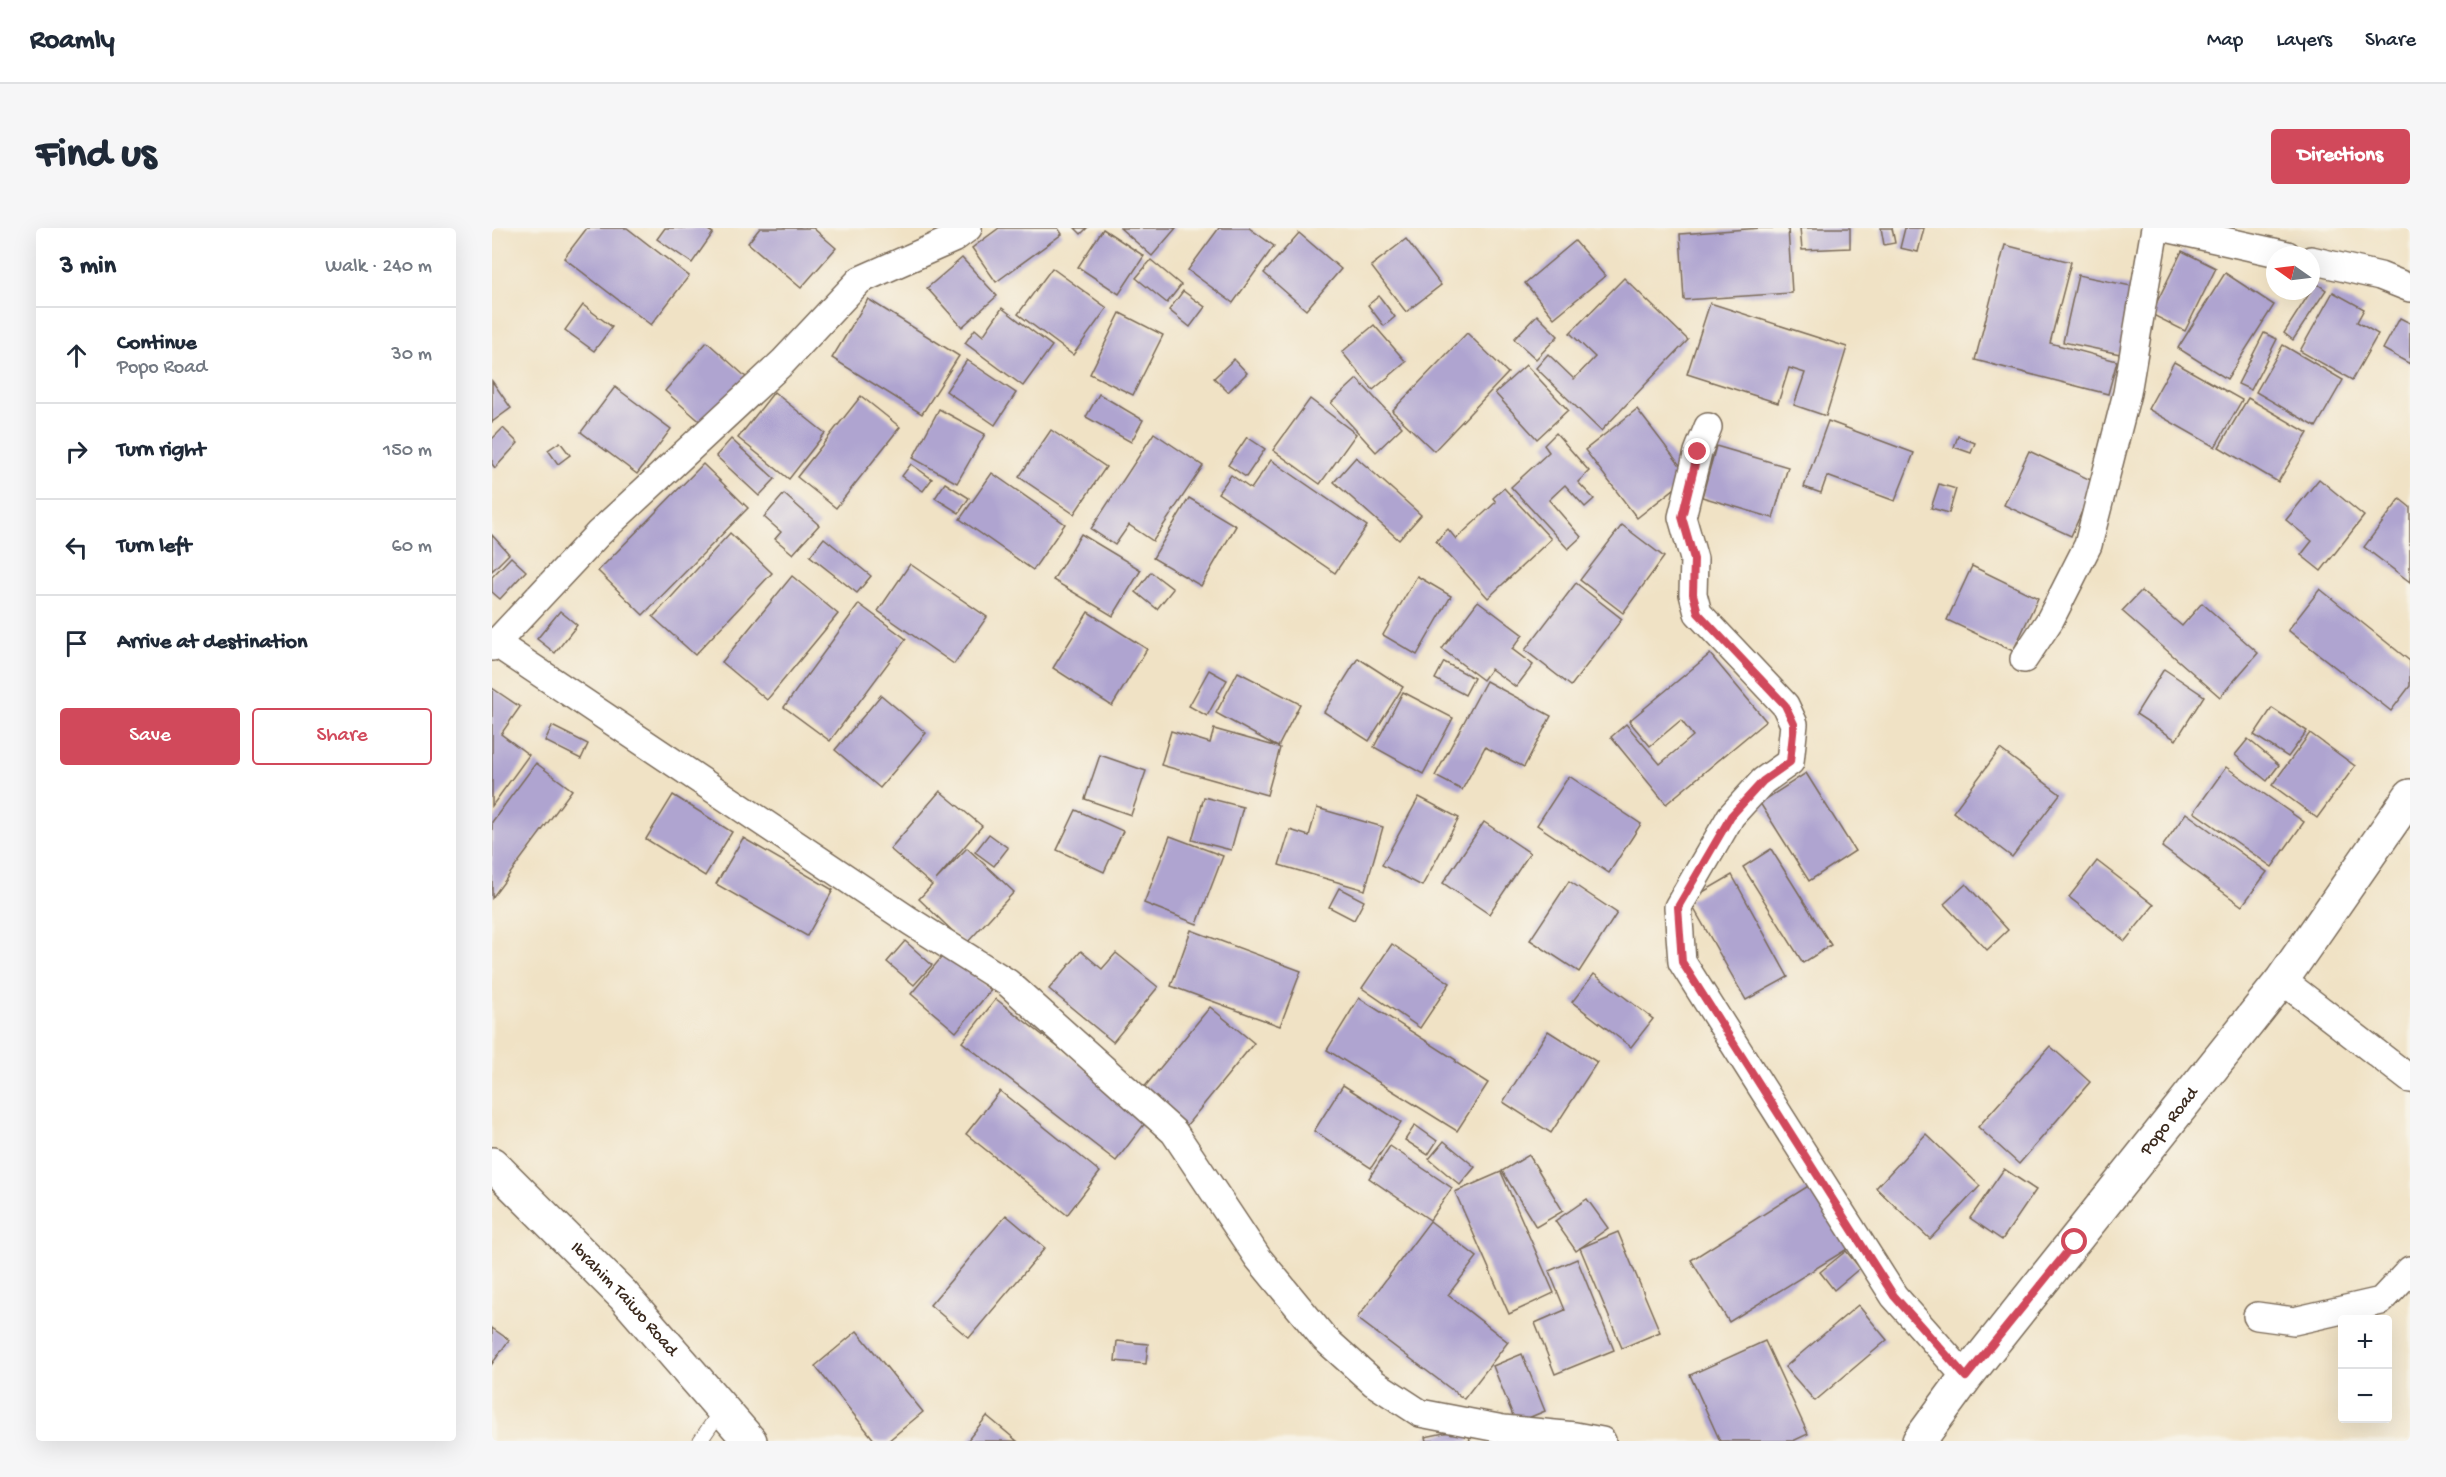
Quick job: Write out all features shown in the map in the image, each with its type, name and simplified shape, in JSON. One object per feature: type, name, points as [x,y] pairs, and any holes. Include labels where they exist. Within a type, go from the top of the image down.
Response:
[{"type":"main road","name":"Popo Road","points":[[1919,1441],[1966,1377],[2282,980],[2410,795]]},
{"type":"main road","name":"Ibrahim Taiwo Road","points":[[492,1164],[623,1295],[746,1440]]},
{"type":"street","points":[[968,228],[953,239],[860,280],[783,362],[598,534],[494,645],[910,921],[1008,983],[1174,1132],[1258,1258],[1324,1338],[1374,1383],[1420,1413],[1503,1430],[1575,1436],[1602,1441]]},
{"type":"street","points":[[2024,659],[2050,620],[2088,545],[2127,393],[2155,228]]},
{"type":"street","points":[[2166,228],[2266,250]]},
{"type":"street","points":[[2320,262],[2380,276],[2410,288]]},
{"type":"street","points":[[1708,427],[1698,452],[1682,517],[1694,559],[1693,594],[1698,613],[1785,705],[1794,724],[1790,762],[1763,781],[1731,816],[1678,907],[1682,962],[1894,1296],[1966,1377]]},
{"type":"street","points":[[2282,980],[2410,1079]]},
{"type":"street","points":[[2257,1316],[2294,1321],[2381,1301],[2410,1270]]},
{"type":"lane","points":[[700,1441],[722,1409]]},
{"type":"building","points":[[587,228],[627,228],[689,276],[651,325],[564,258]]},
{"type":"building","points":[[665,228],[705,228],[713,233],[692,263],[657,239]]},
{"type":"building","points":[[760,228],[813,228],[836,248],[801,288],[748,243]]},
{"type":"building","points":[[999,228],[1058,228],[1062,234],[996,282],[972,248]]},
{"type":"building","points":[[1075,228],[1087,228],[1081,234]]},
{"type":"building","points":[[1120,228],[1176,228],[1152,256]]},
{"type":"building","points":[[1219,228],[1249,228],[1274,246],[1233,303],[1188,270]]},
{"type":"building","points":[[1788,228],[1792,293],[1684,300],[1680,234]]},
{"type":"building","points":[[1800,228],[1850,228],[1850,248],[1802,250]]},
{"type":"building","points":[[1881,228],[1892,228],[1895,243],[1884,245]]},
{"type":"building","points":[[1905,228],[1924,228],[1918,252],[1900,248]]},
{"type":"building","points":[[1103,229],[1144,256],[1119,294],[1078,267]]},
{"type":"building","points":[[1299,233],[1341,269],[1306,310],[1264,273]]},
{"type":"building","points":[[1406,239],[1441,285],[1406,312],[1371,266]]},
{"type":"building","points":[[1575,241],[1605,276],[1554,318],[1525,283]]},
{"type":"building","points":[[2005,245],[2071,262],[2050,343],[2117,361],[2108,394],[1975,360]]},
{"type":"building","points":[[2182,251],[2216,268],[2185,331],[2151,314]]},
{"type":"building","points":[[962,258],[997,296],[962,327],[927,288]]},
{"type":"building","points":[[1151,260],[1181,285],[1167,303],[1136,278]]},
{"type":"building","points":[[1052,268],[1107,308],[1073,355],[1018,314]]},
{"type":"building","points":[[2225,273],[2274,305],[2227,379],[2178,348]]},
{"type":"building","points":[[2078,275],[2141,288],[2125,355],[2063,342]]},
{"type":"building","points":[[1624,278],[1688,340],[1601,431],[1536,368],[1548,354],[1574,379],[1595,357],[1570,333]]},
{"type":"building","points":[[2320,286],[2326,290],[2320,299]]},
{"type":"building","points":[[1183,291],[1205,307],[1190,327],[1169,310]]},
{"type":"building","points":[[2333,292],[2364,309],[2357,322],[2378,334],[2352,380],[2300,351]]},
{"type":"building","points":[[1379,296],[1395,317],[1384,326],[1368,305]]},
{"type":"building","points":[[868,299],[959,356],[922,414],[832,358]]},
{"type":"building","points":[[2305,300],[2319,300],[2293,340],[2284,333]]},
{"type":"building","points":[[1710,303],[1847,347],[1826,416],[1794,405],[1805,373],[1789,368],[1778,403],[1687,374]]},
{"type":"building","points":[[583,305],[612,327],[594,351],[565,330]]},
{"type":"building","points":[[1002,308],[1052,346],[1023,386],[965,343],[975,329],[983,336]]},
{"type":"building","points":[[1120,313],[1163,335],[1133,395],[1090,374]]},
{"type":"building","points":[[1537,315],[1558,336],[1536,359],[1514,339]]},
{"type":"building","points":[[2400,318],[2410,323],[2410,364],[2383,349]]},
{"type":"building","points":[[1374,325],[1406,362],[1373,390],[1342,352]]},
{"type":"building","points":[[1467,333],[1508,373],[1434,451],[1392,411]]},
{"type":"building","points":[[2264,333],[2277,339],[2251,390],[2238,384]]},
{"type":"building","points":[[707,342],[746,377],[704,425],[665,391]]},
{"type":"building","points":[[2283,345],[2343,380],[2316,427],[2256,392]]},
{"type":"building","points":[[1234,359],[1247,373],[1228,392],[1214,378]]},
{"type":"building","points":[[967,360],[1016,393],[995,425],[946,391]]},
{"type":"building","points":[[2174,362],[2242,400],[2215,447],[2148,409]]},
{"type":"building","points":[[1526,365],[1568,410],[1537,439],[1495,393]]},
{"type":"building","points":[[1357,379],[1402,427],[1376,452],[1331,403]]},
{"type":"building","points":[[492,381],[511,408],[492,422]]},
{"type":"building","points":[[615,387],[671,429],[637,474],[581,432]]},
{"type":"building","points":[[774,392],[825,433],[789,479],[738,438]]},
{"type":"building","points":[[1099,394],[1143,420],[1131,442],[1086,417]]},
{"type":"building","points":[[861,396],[900,427],[836,508],[797,477]]},
{"type":"building","points":[[2248,398],[2308,433],[2278,482],[2219,447]]},
{"type":"building","points":[[1310,399],[1356,434],[1320,484],[1273,450]]},
{"type":"building","points":[[939,409],[985,434],[957,483],[913,458]]},
{"type":"building","points":[[1637,409],[1689,477],[1637,518],[1585,450]]},
{"type":"building","points":[[1828,421],[1914,453],[1895,501],[1827,476],[1821,493],[1804,487]]},
{"type":"building","points":[[503,428],[518,443],[495,468],[492,464],[492,439]]},
{"type":"building","points":[[1051,430],[1106,467],[1074,514],[1019,477]]},
{"type":"building","points":[[1154,433],[1203,466],[1153,541],[1129,525],[1115,545],[1091,529]]},
{"type":"building","points":[[1556,433],[1589,471],[1578,482],[1594,499],[1585,507],[1565,485],[1549,500],[1581,537],[1568,549],[1511,487],[1549,452],[1544,445]]},
{"type":"building","points":[[1958,436],[1975,443],[1971,453],[1954,447]]},
{"type":"building","points":[[1247,437],[1265,449],[1246,477],[1228,465]]},
{"type":"building","points":[[731,439],[775,479],[759,496],[716,456]]},
{"type":"building","points":[[560,442],[570,455],[558,464],[548,450]]},
{"type":"building","points":[[1716,446],[1788,467],[1773,518],[1702,497]]},
{"type":"building","points":[[2029,451],[2095,482],[2071,536],[2004,505]]},
{"type":"building","points":[[1356,457],[1421,515],[1399,540],[1334,482]]},
{"type":"building","points":[[1271,460],[1367,526],[1335,573],[1218,493],[1231,475],[1251,489]]},
{"type":"building","points":[[703,464],[748,508],[643,615],[598,571]]},
{"type":"building","points":[[911,464],[932,479],[923,491],[902,476]]},
{"type":"building","points":[[992,473],[1065,524],[1033,570],[960,519]]},
{"type":"building","points":[[2319,479],[2364,516],[2321,571],[2301,555],[2312,541],[2286,520]]},
{"type":"building","points":[[945,483],[969,498],[959,513],[935,498]]},
{"type":"building","points":[[1939,484],[1956,489],[1949,513],[1931,508]]},
{"type":"building","points":[[1504,488],[1551,539],[1488,598],[1436,541],[1448,529],[1456,539],[1496,502],[1493,498]]},
{"type":"building","points":[[784,494],[819,525],[793,554],[775,539],[781,532],[764,517]]},
{"type":"building","points":[[1189,498],[1236,526],[1201,586],[1153,558]]},
{"type":"building","points":[[2400,499],[2410,507],[2410,582],[2364,547]]},
{"type":"building","points":[[1622,525],[1664,557],[1623,613],[1580,580]]},
{"type":"building","points":[[730,533],[772,573],[695,655],[653,617]]},
{"type":"building","points":[[1081,534],[1141,570],[1113,616],[1053,580]]},
{"type":"building","points":[[492,535],[509,554],[492,571]]},
{"type":"building","points":[[824,538],[871,576],[857,593],[810,556]]},
{"type":"building","points":[[511,557],[526,571],[500,599],[492,592],[492,577]]},
{"type":"building","points":[[910,564],[987,617],[954,664],[878,611]]},
{"type":"building","points":[[1972,566],[2038,598],[2013,651],[1947,620]]},
{"type":"building","points":[[1151,572],[1173,589],[1157,609],[1136,592]]},
{"type":"building","points":[[792,576],[838,614],[767,700],[722,662]]},
{"type":"building","points":[[1417,576],[1451,596],[1417,655],[1383,635]]},
{"type":"building","points":[[1576,583],[1622,619],[1571,686],[1525,650]]},
{"type":"building","points":[[2320,589],[2410,661],[2410,686],[2391,711],[2288,630]]},
{"type":"building","points":[[2141,591],[2182,626],[2202,603],[2258,653],[2220,697],[2122,611]]},
{"type":"building","points":[[1478,601],[1523,635],[1512,649],[1533,665],[1516,687],[1491,669],[1483,680],[1442,649]]},
{"type":"building","points":[[859,604],[906,639],[830,741],[784,707]]},
{"type":"building","points":[[560,611],[577,625],[555,653],[537,639]]},
{"type":"building","points":[[1088,612],[1147,649],[1112,706],[1053,668]]},
{"type":"building","points":[[1710,654],[1766,721],[1666,804],[1611,737],[1626,724],[1660,764],[1693,736],[1681,720],[1650,746],[1629,721]]},
{"type":"building","points":[[1358,658],[1403,687],[1369,741],[1324,712]]},
{"type":"building","points":[[1444,662],[1474,678],[1465,695],[1435,679]]},
{"type":"building","points":[[2164,669],[2204,696],[2176,740],[2136,714]]},
{"type":"building","points":[[1209,670],[1227,680],[1207,716],[1189,706]]},
{"type":"building","points":[[1238,672],[1300,704],[1278,747],[1216,713]]},
{"type":"building","points":[[1486,681],[1551,716],[1524,767],[1485,747],[1462,790],[1435,776]]},
{"type":"building","points":[[492,688],[520,707],[501,734],[529,755],[492,806]]},
{"type":"building","points":[[1403,692],[1453,718],[1423,774],[1374,747]]},
{"type":"building","points":[[881,695],[926,733],[880,788],[835,750]]},
{"type":"building","points":[[2272,708],[2307,731],[2288,757],[2254,735]]},
{"type":"building","points":[[552,726],[588,744],[581,759],[545,741]]},
{"type":"building","points":[[1214,729],[1280,748],[1267,795],[1161,765],[1171,731],[1210,743]]},
{"type":"building","points":[[2310,733],[2355,766],[2317,818],[2272,785]]},
{"type":"building","points":[[2248,739],[2279,765],[2267,781],[2235,755]]},
{"type":"building","points":[[2000,749],[2060,794],[2012,857],[1953,812]]},
{"type":"building","points":[[1100,755],[1146,771],[1131,815],[1085,799]]},
{"type":"building","points":[[536,763],[572,790],[492,898],[492,822]]},
{"type":"building","points":[[2226,767],[2304,822],[2272,867],[2194,812]]},
{"type":"building","points":[[1806,773],[1855,851],[1809,881],[1760,803]]},
{"type":"building","points":[[1569,776],[1641,824],[1609,873],[1537,825]]},
{"type":"building","points":[[940,791],[982,826],[936,880],[967,848],[1014,892],[966,944],[919,899],[932,885],[890,849]]},
{"type":"building","points":[[673,795],[732,832],[705,876],[646,839]]},
{"type":"building","points":[[1204,797],[1243,807],[1231,850],[1192,840]]},
{"type":"building","points":[[1419,797],[1459,818],[1422,886],[1382,865]]},
{"type":"building","points":[[1317,808],[1383,827],[1365,890],[1279,865],[1290,830],[1309,836]]},
{"type":"building","points":[[1076,810],[1123,831],[1104,872],[1057,850]]},
{"type":"building","points":[[2186,813],[2267,872],[2242,906],[2162,847]]},
{"type":"building","points":[[1484,822],[1530,853],[1489,914],[1443,883]]},
{"type":"building","points":[[989,834],[1008,848],[994,866],[975,852]]},
{"type":"building","points":[[1170,836],[1223,856],[1197,924],[1144,903]]},
{"type":"building","points":[[743,838],[833,890],[807,936],[716,884]]},
{"type":"building","points":[[1771,849],[1831,945],[1803,963],[1743,867]]},
{"type":"building","points":[[2097,861],[2154,905],[2125,941],[2069,897]]},
{"type":"building","points":[[1732,875],[1788,977],[1746,1000],[1689,900]]},
{"type":"building","points":[[1569,881],[1617,913],[1579,972],[1530,940]]},
{"type":"building","points":[[1966,884],[2008,930],[1987,950],[1944,904]]},
{"type":"building","points":[[1339,888],[1364,901],[1354,920],[1329,907]]},
{"type":"building","points":[[1191,930],[1301,971],[1280,1026],[1171,986]]},
{"type":"building","points":[[905,941],[932,965],[914,985],[887,962]]},
{"type":"building","points":[[1392,944],[1450,983],[1420,1028],[1362,988]]},
{"type":"building","points":[[1081,951],[1102,969],[1116,953],[1158,987],[1113,1042],[1049,989]]},
{"type":"building","points":[[946,952],[991,990],[956,1032],[911,994]]},
{"type":"building","points":[[1594,974],[1653,1019],[1631,1047],[1572,1002]]},
{"type":"building","points":[[1359,998],[1488,1083],[1457,1131],[1327,1050]]},
{"type":"building","points":[[996,999],[1149,1118],[1116,1161],[962,1042]]},
{"type":"building","points":[[1210,1007],[1254,1043],[1182,1131],[1138,1095]]},
{"type":"building","points":[[1548,1031],[1597,1062],[1551,1133],[1503,1102]]},
{"type":"building","points":[[2050,1046],[2090,1082],[2019,1164],[1978,1127]]},
{"type":"building","points":[[1343,1085],[1401,1122],[1371,1168],[1314,1131]]},
{"type":"building","points":[[1000,1091],[1100,1172],[1067,1215],[966,1134]]},
{"type":"building","points":[[1415,1125],[1437,1141],[1428,1155],[1405,1140]]},
{"type":"building","points":[[1926,1134],[1980,1186],[1930,1239],[1876,1188]]},
{"type":"building","points":[[1444,1141],[1475,1167],[1460,1185],[1429,1159]]},
{"type":"building","points":[[1390,1146],[1452,1188],[1430,1220],[1369,1178]]},
{"type":"building","points":[[1529,1155],[1563,1211],[1536,1227],[1502,1171]]},
{"type":"building","points":[[2004,1169],[2036,1190],[2002,1240],[1970,1218]]},
{"type":"building","points":[[1501,1172],[1554,1293],[1509,1314],[1455,1192]]},
{"type":"building","points":[[1813,1183],[1852,1246],[1729,1322],[1691,1260]]},
{"type":"building","points":[[1587,1199],[1608,1228],[1576,1251],[1555,1221]]},
{"type":"building","points":[[1006,1215],[1045,1248],[969,1338],[930,1305]]},
{"type":"building","points":[[1430,1221],[1477,1257],[1448,1295],[1508,1342],[1464,1399],[1357,1318]]},
{"type":"building","points":[[1618,1232],[1660,1332],[1622,1348],[1580,1248]]},
{"type":"building","points":[[1846,1251],[1860,1268],[1834,1290],[1820,1272]]},
{"type":"building","points":[[1577,1259],[1614,1350],[1555,1374],[1535,1323],[1565,1310],[1549,1271]]},
{"type":"building","points":[[1858,1305],[1887,1340],[1815,1401],[1785,1367]]},
{"type":"building","points":[[492,1328],[509,1340],[492,1364]]},
{"type":"building","points":[[857,1331],[923,1412],[888,1441],[875,1441],[815,1366]]},
{"type":"building","points":[[1117,1341],[1148,1344],[1146,1364],[1115,1361]]},
{"type":"building","points":[[1765,1341],[1808,1434],[1793,1441],[1720,1441],[1690,1375]]},
{"type":"building","points":[[1522,1354],[1545,1411],[1516,1423],[1493,1366]]},
{"type":"building","points":[[987,1416],[1017,1441],[967,1441]]},
{"type":"building","points":[[1468,1428],[1470,1441],[1426,1441],[1425,1437]]},
{"type":"route","points":[[1698,452],[1682,517],[1694,559],[1693,594],[1698,613],[1719,638],[1785,705],[1794,724],[1790,762],[1763,781],[1731,816],[1678,907],[1682,962],[1857,1234],[1894,1296],[1966,1377],[2075,1242]]}]
